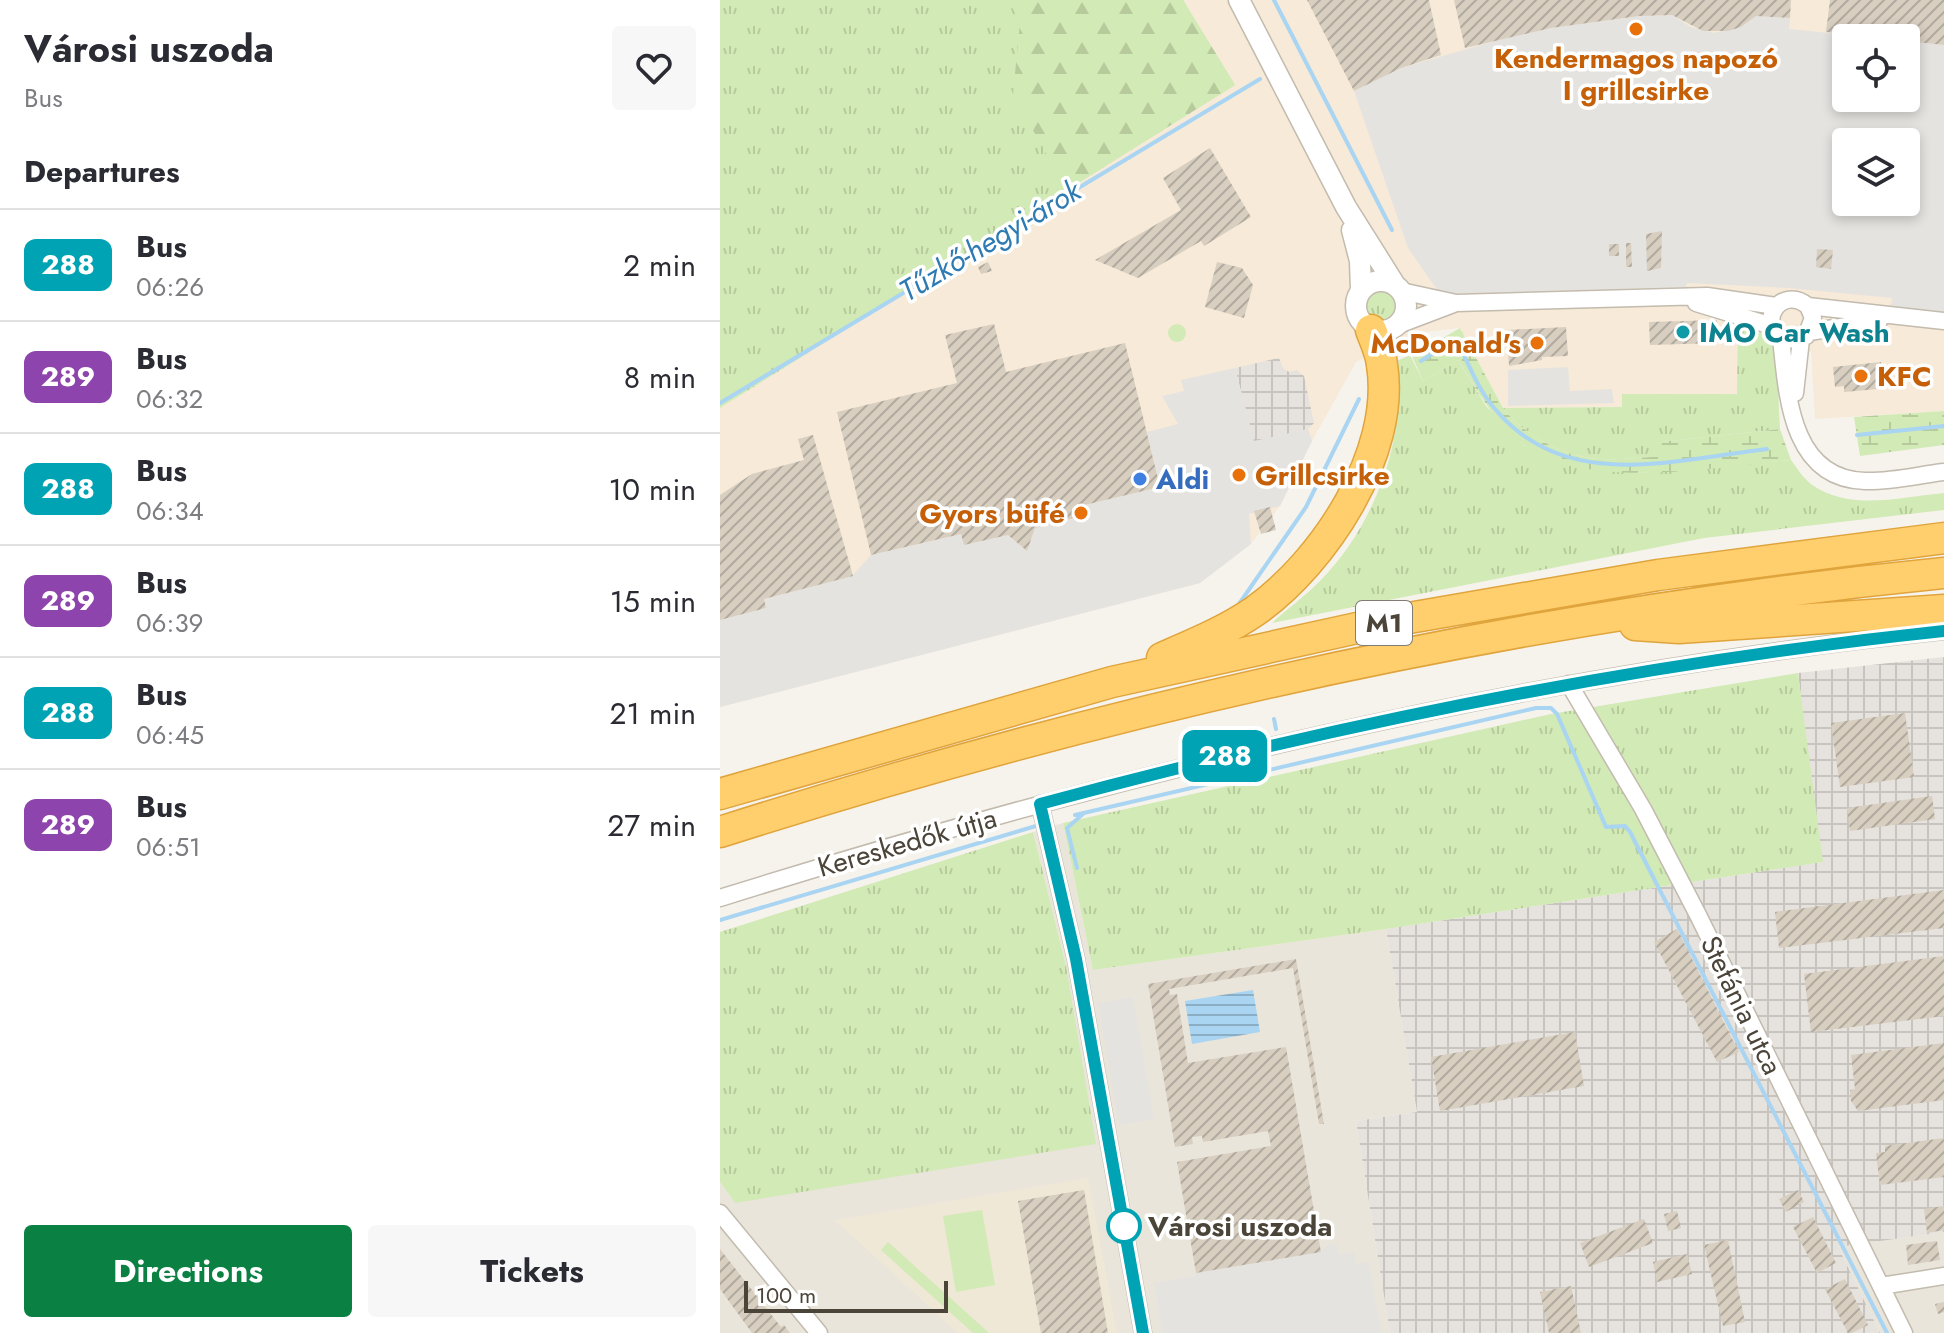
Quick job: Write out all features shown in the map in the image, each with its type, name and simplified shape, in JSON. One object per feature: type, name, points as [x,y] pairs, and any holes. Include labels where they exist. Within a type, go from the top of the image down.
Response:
[{"type":"highway","points":[[1112,682],[1222,631],[1255,610],[1301,571],[1334,529],[1361,479],[1378,428],[1382,405],[1384,328]]},
{"type":"highway","name":"M1","points":[[720,794],[1112,682],[1380,623],[1643,577],[1944,538]]},
{"type":"highway","name":"M1","points":[[720,832],[1121,716],[1386,657],[1755,593],[1944,573]]},
{"type":"highway","points":[[1579,622],[1679,628],[1944,610]]},
{"type":"street","points":[[1239,0],[1346,207],[1398,288],[1406,309],[1384,328]]},
{"type":"street","points":[[1346,207],[1360,261],[1361,290],[1355,303],[1361,322],[1384,328],[1456,303]]},
{"type":"street","points":[[1361,290],[1377,281],[1456,303],[1707,296],[1776,306],[1791,299],[1808,306],[1944,321]]},
{"type":"street","points":[[1675,296],[1777,332],[1788,340],[1903,317]]},
{"type":"street","points":[[1776,306],[1771,317],[1777,332],[1794,420],[1813,458],[1826,469],[1861,481],[1944,472]]},
{"type":"street","points":[[1794,420],[1805,335],[1813,318],[1808,306]]},
{"type":"street","name":"Kereskedők útja","points":[[720,898],[867,851],[1260,748],[1569,684],[1765,652],[1944,631]]},
{"type":"street","name":"Stefánia utca","points":[[1569,684],[1643,809],[1904,1333]]},
{"type":"street","points":[[1040,804],[1076,959],[1143,1333]]},
{"type":"street","points":[[720,1213],[819,1333]]},
{"type":"street","points":[[1881,1286],[1944,1276]]},
{"type":"shaded area","points":[[1183,0],[1944,0],[1944,411],[1815,419],[1811,352],[1776,348],[1738,328],[1738,394],[1623,394],[1623,407],[1503,408],[1460,328],[1417,333],[1356,362],[1280,506],[1251,544],[1200,583],[720,707],[720,408],[1235,85]]},
{"type":"shaded area","points":[[1672,15],[1691,27],[1714,33],[1741,27],[1756,16],[1790,18],[1789,29],[1832,33],[1832,112],[1920,112],[1920,42],[1944,45],[1944,313],[1891,309],[1892,298],[1789,288],[1687,283],[1686,287],[1440,294],[1408,248],[1354,91],[1401,68],[1551,28],[1639,16]]},
{"type":"shaded area","points":[[1279,358],[1283,368],[1289,372],[1297,370],[1304,376],[1314,423],[1308,429],[1254,442],[1235,368]]},
{"type":"shaded area","points":[[1568,367],[1570,391],[1612,389],[1614,403],[1508,406],[1508,370]]},
{"type":"shaded area","points":[[1235,368],[1254,441],[1308,429],[1312,441],[1280,506],[1249,514],[1251,544],[1200,583],[720,707],[720,620],[766,608],[764,599],[852,576],[871,555],[961,534],[964,545],[1008,535],[1027,551],[1035,528],[1074,519],[1072,508],[1160,487],[1147,432],[1178,424],[1162,396],[1184,391],[1181,380]]},
{"type":"shaded area","points":[[1944,657],[1944,1232],[1838,1247],[1880,1333],[1390,1333],[1356,1121],[1417,1112],[1386,929],[1822,862],[1798,673]]},
{"type":"shaded area","points":[[1063,823],[1093,970],[1386,929],[1417,1112],[1356,1121],[1390,1333],[720,1333],[720,1182],[735,1203],[1066,966],[1033,832]]},
{"type":"shaded area","points":[[1133,997],[1154,1119],[1119,1125],[1098,1003]]},
{"type":"shaded area","points":[[1088,1178],[1117,1333],[958,1333],[835,1220]]},
{"type":"shaded area","points":[[1944,1232],[1944,1333],[1880,1333],[1837,1247]]},
{"type":"shaded area","points":[[1337,1244],[1339,1254],[1354,1252],[1356,1264],[1369,1262],[1381,1333],[1162,1333],[1154,1283],[1320,1252],[1328,1245]]},
{"type":"green space","points":[[720,0],[1183,0],[1235,85],[720,408]]},
{"type":"green space","points":[[1008,0],[1183,0],[1235,85],[1067,190],[1013,95],[1020,22]]},
{"type":"green space","points":[[1382,290],[1394,294],[1398,306],[1394,318],[1382,322],[1370,318],[1366,306],[1370,294]]},
{"type":"green space","points":[[1173,324],[1181,324],[1186,333],[1184,340],[1173,342],[1168,337],[1168,329]]},
{"type":"green space","points":[[1738,327],[1765,334],[1776,348],[1780,429],[1652,443],[1652,457],[1587,458],[1547,444],[1523,428],[1503,408],[1622,407],[1622,394],[1737,394]]},
{"type":"green space","points":[[1460,328],[1503,408],[1523,428],[1560,450],[1587,458],[1651,457],[1651,443],[1780,429],[1791,460],[1655,473],[1586,469],[1554,460],[1526,447],[1506,430],[1458,360],[1423,381],[1412,356]]},
{"type":"green space","points":[[1410,355],[1423,381],[1458,360],[1486,406],[1524,446],[1639,473],[1791,460],[1808,482],[1826,493],[1842,498],[1876,500],[1944,493],[1944,510],[1704,538],[1272,623],[1339,560],[1370,508],[1391,451],[1397,421],[1397,361]]},
{"type":"green space","points":[[1944,411],[1944,445],[1860,456],[1854,417]]},
{"type":"green space","points":[[1798,673],[1823,862],[1093,970],[1063,823],[1551,714]]},
{"type":"green space","points":[[1033,832],[1066,966],[1096,1144],[735,1203],[720,1182],[720,932]]},
{"type":"green space","points":[[982,1210],[995,1285],[956,1292],[943,1216]]},
{"type":"green space","points":[[888,1242],[989,1333],[973,1333],[881,1250]]},
{"type":"water","points":[[1253,990],[1260,1032],[1192,1044],[1185,1001]]},
{"type":"building","points":[[1307,0],[1429,0],[1441,55],[1401,68],[1354,91]]},
{"type":"building","points":[[1454,0],[1791,0],[1790,18],[1756,16],[1741,27],[1728,31],[1703,31],[1672,15],[1639,16],[1551,28],[1465,48]]},
{"type":"building","points":[[1830,0],[1944,0],[1944,45],[1920,42],[1920,24],[1832,24],[1832,32],[1826,32]]},
{"type":"building","points":[[1210,148],[1251,217],[1204,246],[1201,241],[1138,278],[1095,260],[1181,210],[1163,178]]},
{"type":"building","points":[[1662,231],[1661,268],[1647,271],[1646,234]]},
{"type":"building","points":[[1626,243],[1631,243],[1632,267],[1626,267]]},
{"type":"building","points":[[1609,244],[1619,244],[1619,256],[1609,256]]},
{"type":"building","points":[[1817,249],[1833,250],[1831,269],[1816,267]]},
{"type":"building","points":[[988,262],[992,271],[981,274],[978,267]]},
{"type":"building","points":[[1217,262],[1242,268],[1253,285],[1244,318],[1205,307]]},
{"type":"building","name":"IMO Car Wash","points":[[1717,320],[1718,343],[1650,345],[1649,322]]},
{"type":"building","points":[[994,324],[1006,372],[1125,343],[1160,487],[1072,508],[1075,518],[1035,528],[1027,551],[1008,535],[964,545],[961,534],[871,555],[837,412],[957,383],[945,335]]},
{"type":"building","name":"McDonald's","points":[[1566,327],[1568,356],[1542,357],[1542,360],[1509,366],[1507,330]]},
{"type":"building","name":"KFC","points":[[1881,362],[1882,366],[1886,366],[1889,388],[1844,392],[1844,386],[1835,387],[1833,367]]},
{"type":"building","points":[[813,435],[853,576],[764,599],[766,608],[720,620],[720,495],[752,474],[804,460],[798,439]]},
{"type":"building","points":[[1270,507],[1276,530],[1261,534],[1254,511]]},
{"type":"building","points":[[1905,713],[1914,777],[1840,787],[1831,723]]},
{"type":"building","points":[[1932,796],[1935,819],[1850,831],[1847,808]]},
{"type":"building","points":[[1944,890],[1944,928],[1779,948],[1775,912]]},
{"type":"building","points":[[1677,929],[1739,1052],[1717,1062],[1654,942]]},
{"type":"building","points":[[1944,956],[1944,1016],[1811,1032],[1804,974]]},
{"type":"building","points":[[1296,959],[1324,1124],[1319,1124],[1293,968],[1169,989],[1170,995],[1177,994],[1188,1063],[1286,1047],[1321,1252],[1196,1273],[1177,1162],[1271,1146],[1268,1131],[1203,1142],[1202,1136],[1192,1137],[1193,1144],[1175,1147],[1148,984]]},
{"type":"building","points":[[1575,1032],[1584,1086],[1440,1111],[1431,1057]]},
{"type":"building","points":[[1944,1043],[1944,1100],[1858,1111],[1851,1101],[1850,1090],[1855,1089],[1851,1055]]},
{"type":"building","points":[[1944,1138],[1944,1177],[1880,1185],[1876,1153],[1885,1152],[1885,1146]]},
{"type":"building","points":[[1084,1190],[1108,1333],[1041,1333],[1018,1201]]},
{"type":"building","points":[[1798,1190],[1804,1202],[1786,1212],[1779,1199]]},
{"type":"building","points":[[1944,1206],[1944,1230],[1927,1233],[1924,1209]]},
{"type":"building","points":[[1677,1211],[1681,1228],[1668,1231],[1664,1214]]},
{"type":"building","points":[[1813,1217],[1836,1263],[1817,1273],[1793,1227]]},
{"type":"building","points":[[1644,1219],[1653,1243],[1589,1267],[1580,1243]]},
{"type":"building","points":[[1728,1240],[1745,1322],[1723,1326],[1704,1245]]},
{"type":"building","points":[[1937,1241],[1940,1260],[1908,1265],[1906,1245]]},
{"type":"building","points":[[720,1249],[781,1327],[784,1325],[790,1333],[752,1333],[720,1289]]},
{"type":"building","points":[[1687,1254],[1692,1274],[1657,1282],[1653,1262]]},
{"type":"building","points":[[1845,1279],[1868,1325],[1852,1333],[1848,1333],[1825,1289]]},
{"type":"building","points":[[1571,1286],[1581,1333],[1549,1333],[1540,1292]]},
{"type":"building","points":[[1944,1302],[1944,1312],[1938,1314],[1935,1304]]},
{"type":"waterway","points":[[1274,0],[1392,230]]},
{"type":"waterway","name":"Tűzkő-hegyi-árok","points":[[720,403],[1260,79]]},
{"type":"waterway","points":[[1421,361],[1456,339],[1478,385],[1495,409],[1523,435],[1554,452],[1587,461],[1622,465],[1658,463],[1767,449]]},
{"type":"waterway","points":[[1239,604],[1306,507],[1359,399]]},
{"type":"waterway","points":[[1857,435],[1944,426]]},
{"type":"waterway","points":[[1075,815],[1536,708],[1551,708],[1557,714],[1606,827],[1625,826],[1630,832],[1887,1333]]},
{"type":"waterway","points":[[1274,719],[1276,729]]},
{"type":"waterway","points":[[1077,868],[1067,828],[1083,814]]},
{"type":"waterway","points":[[720,920],[1036,826]]},
{"type":"bus line","name":"288","points":[[1143,1333],[1076,959],[1040,804],[1260,748],[1540,689],[1841,641],[1944,631]]},
{"type":"place","name":"Kendermagos napozó I grillcsirke","points":[[1636,29]]},
{"type":"place","name":"IMO Car Wash","points":[[1683,332]]},
{"type":"place","name":"McDonald's","points":[[1537,343]]},
{"type":"place","name":"KFC","points":[[1861,376]]},
{"type":"place","name":"Grillcsirke","points":[[1239,475]]},
{"type":"place","name":"Aldi","points":[[1140,479]]},
{"type":"place","name":"Gyors büfé","points":[[1081,513]]},
{"type":"place","name":"Városi uszoda","points":[[1124,1226]]}]
